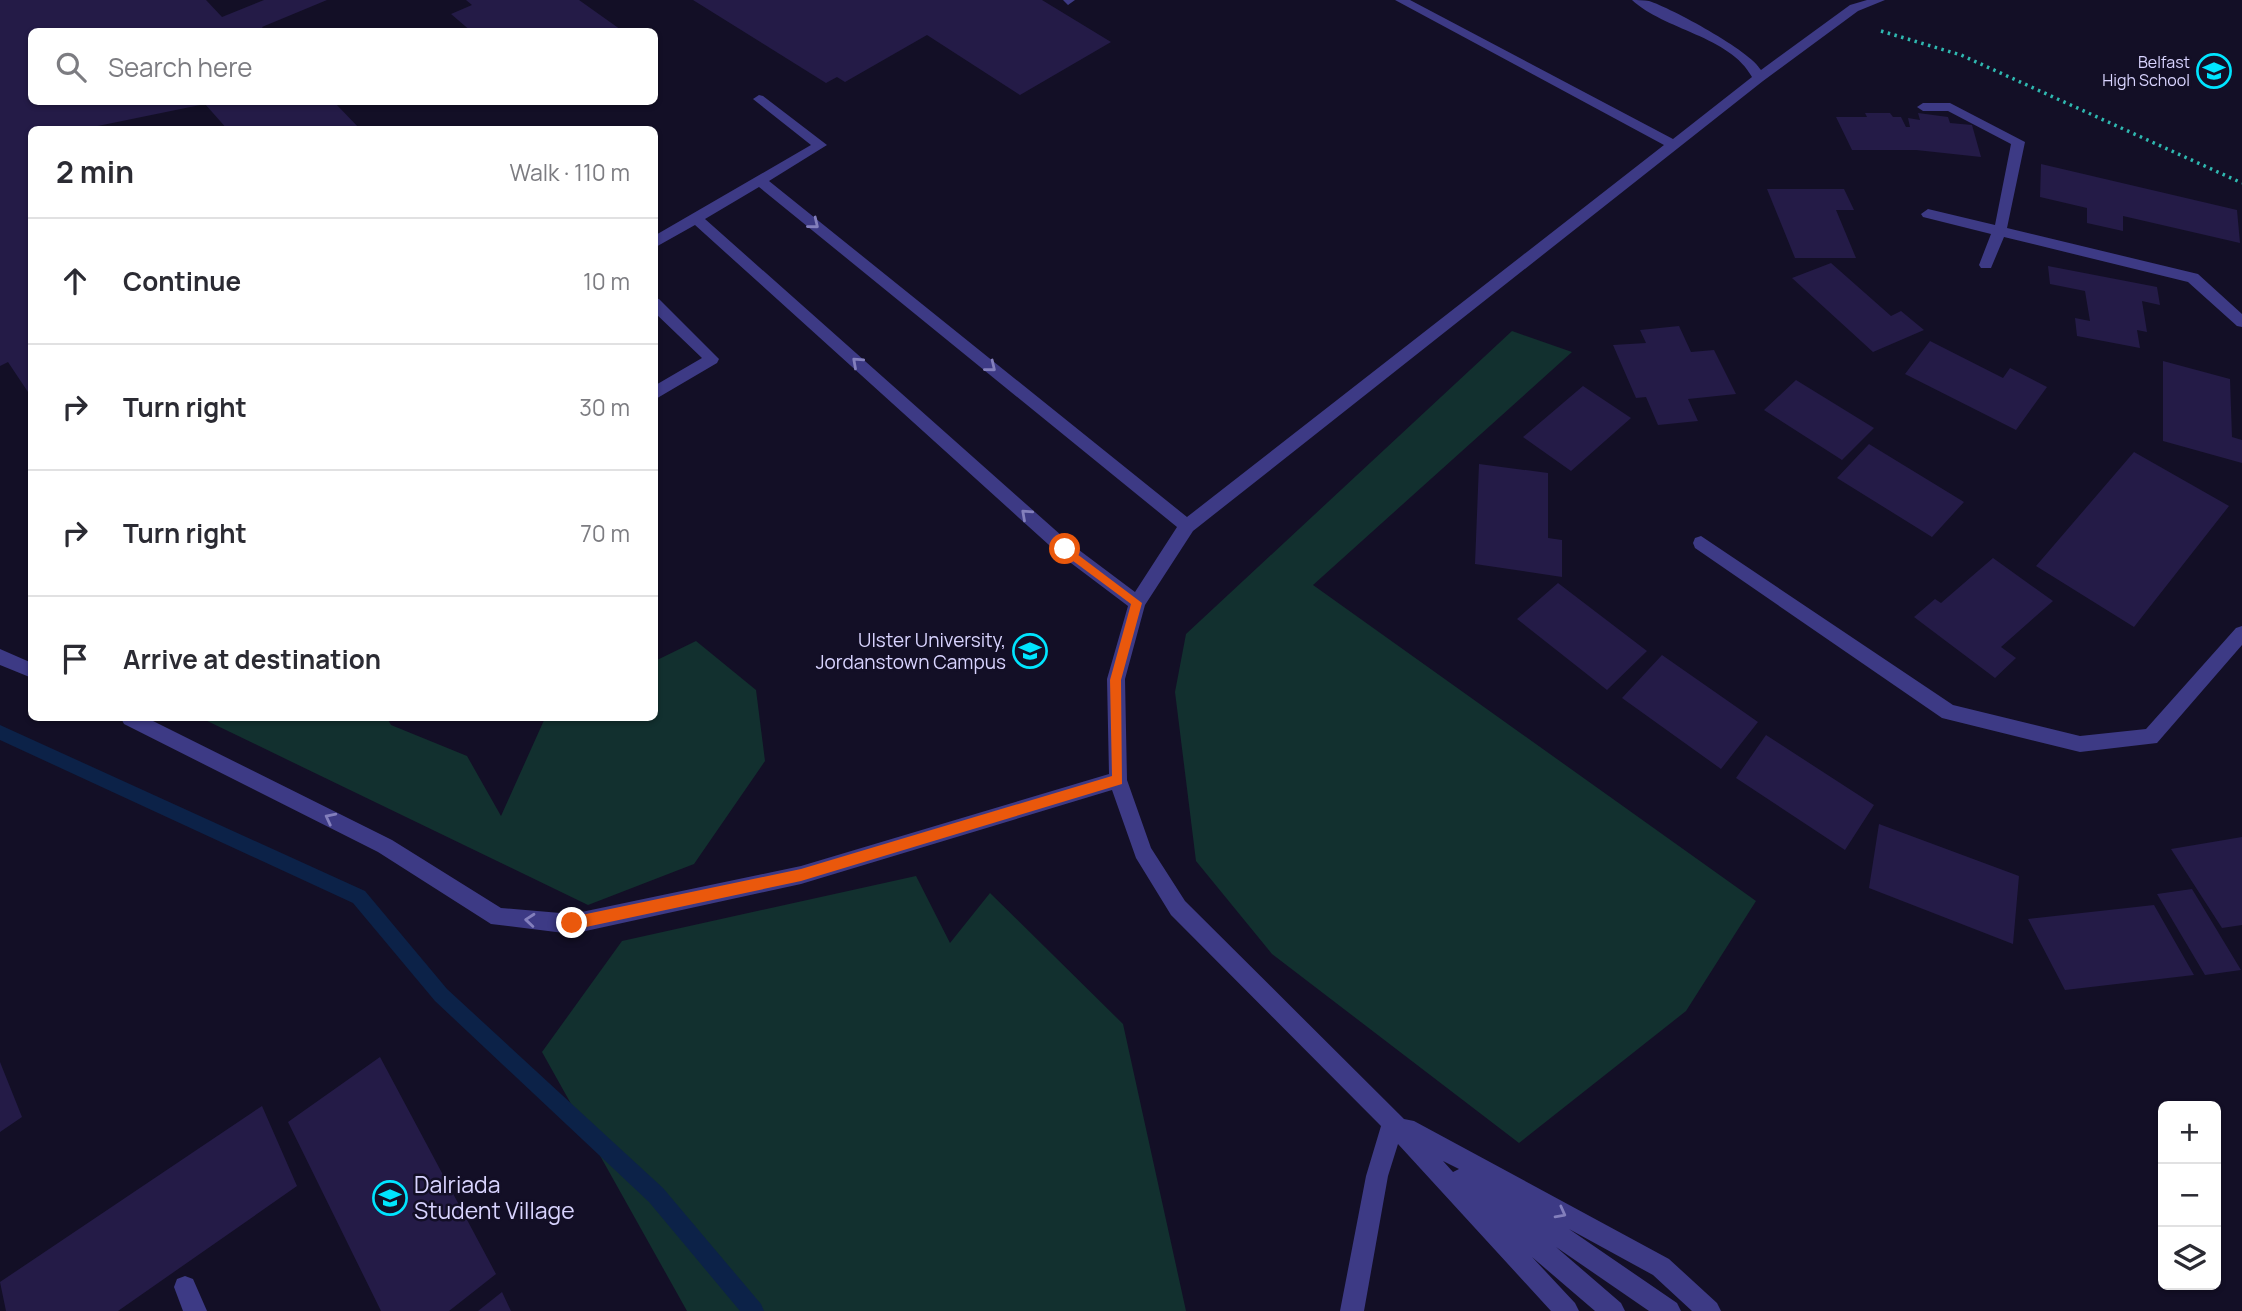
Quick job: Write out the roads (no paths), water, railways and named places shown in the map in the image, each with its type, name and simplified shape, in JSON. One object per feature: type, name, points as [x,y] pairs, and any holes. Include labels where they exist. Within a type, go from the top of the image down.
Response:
[{"type":"street","points":[[1401,0],[1674,145]]},
{"type":"street","points":[[1638,0],[1720,42],[1751,63],[1759,78]]},
{"type":"street","points":[[1567,1311],[1393,1123],[1178,908],[1143,852],[1118,780],[1116,680],[1137,603],[1187,526],[1759,78],[1854,8],[1879,0]]},
{"type":"street","points":[[658,241],[820,145],[759,99]]},
{"type":"street","points":[[1923,107],[1950,107],[2018,142],[2004,219],[1986,265]]},
{"type":"street","points":[[761,181],[1187,526]]},
{"type":"street","points":[[1928,214],[2193,278],[2242,322]]},
{"type":"street","points":[[697,219],[1065,549],[1137,603]]},
{"type":"street","points":[[658,307],[712,359],[658,392]]},
{"type":"street","points":[[1701,543],[1948,712],[2080,744],[2151,737],[2242,633]]},
{"type":"street","points":[[0,657],[28,669]]},
{"type":"street","points":[[136,721],[385,846],[498,917],[572,923],[801,875],[1118,780]]},
{"type":"street","points":[[1352,1311],[1377,1176],[1393,1123]]},
{"type":"street","points":[[1393,1123],[1613,1311]]},
{"type":"street","points":[[1393,1123],[1669,1311]]},
{"type":"street","points":[[1393,1123],[1661,1267],[1709,1311]]},
{"type":"street","points":[[185,1287],[195,1311]]},
{"type":"waterway","points":[[0,732],[359,897],[441,995],[656,1195],[754,1311]]},
{"type":"place","name":"Belfast High School","points":[[2214,71]]},
{"type":"place","name":"Ulster University, Jordanstown Campus","points":[[1030,651]]},
{"type":"place","name":"Dalriada Student Village","points":[[390,1198]]}]
